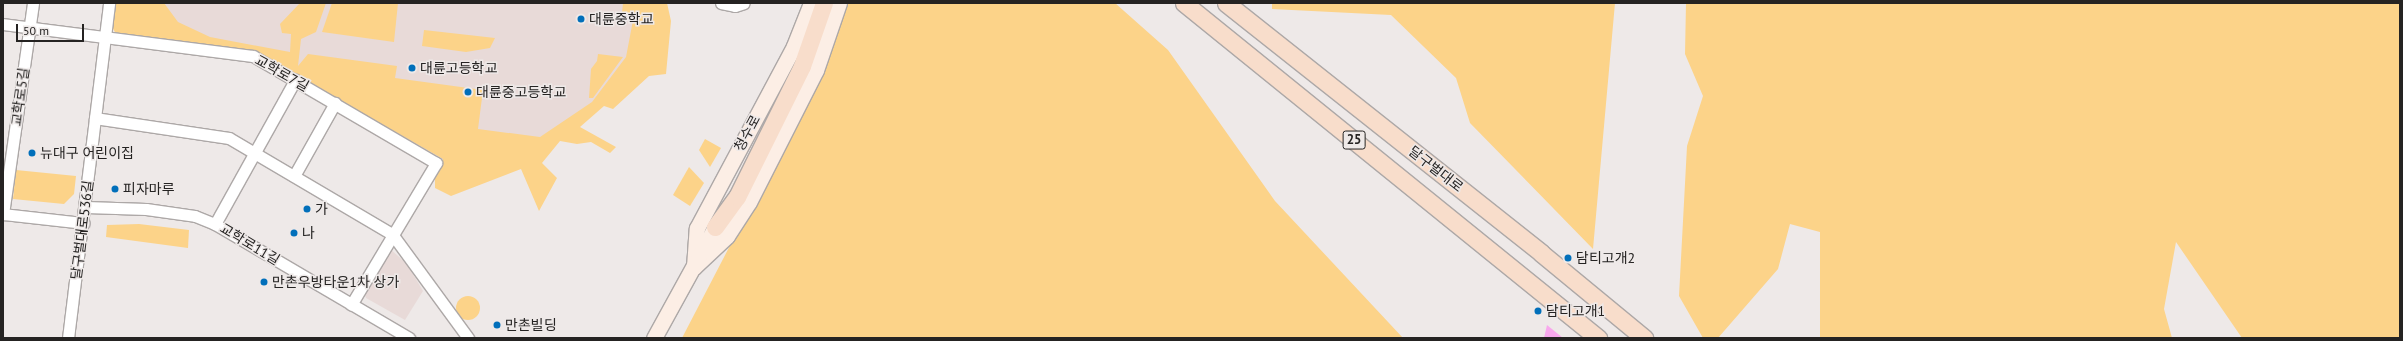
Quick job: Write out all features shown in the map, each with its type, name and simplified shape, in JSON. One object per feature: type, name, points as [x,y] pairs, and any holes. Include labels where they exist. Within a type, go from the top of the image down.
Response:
[{"type":"main road","points":[[694,267],[727,236],[738,197],[792,62],[812,3]]},
{"type":"main road","name":"청수로","points":[[694,267],[697,228],[794,46],[812,3]]},
{"type":"main road","points":[[738,197],[802,66],[824,3]]},
{"type":"main road","points":[[714,227],[738,197],[816,70],[839,3]]},
{"type":"main road","name":"달구벌대로","points":[[1184,3],[1598,338]]},
{"type":"main road","name":"달구벌대로","points":[[1226,3],[1541,253],[1644,338]]},
{"type":"main road","name":"청수로","points":[[654,338],[694,267],[714,227]]},
{"type":"street","name":"교학로5길","points":[[3,214],[33,3]]},
{"type":"street","name":"달구벌대로536길","points":[[68,338],[86,207],[104,36],[109,3]]},
{"type":"street","points":[[721,3],[735,6],[744,3]]},
{"type":"street","name":"교학로7길","points":[[3,24],[253,56],[436,163],[392,234],[351,305]]},
{"type":"street","name":"교학로11길","points":[[215,224],[295,80]]},
{"type":"street","points":[[294,176],[335,103]]},
{"type":"street","points":[[95,118],[229,138],[294,176],[392,234],[468,338]]},
{"type":"street","name":"교학로11길","points":[[86,207],[146,209],[195,216],[215,224],[409,338]]},
{"type":"street","points":[[3,214],[83,223]]},
{"type":"shaded area","name":"대륜중고등학교","points":[[115,3],[649,3],[634,60],[599,109],[554,138],[443,159],[255,52],[112,27]]},
{"type":"shaded area","points":[[115,3],[164,3],[178,22],[210,37],[290,52],[291,34],[282,33],[280,24],[300,3],[326,3],[316,32],[301,39],[298,66],[308,54],[397,66],[395,78],[483,90],[478,129],[540,137],[592,102],[626,57],[634,15],[622,13],[623,3],[667,3],[671,21],[666,74],[649,76],[613,109],[604,106],[580,127],[616,147],[610,153],[591,142],[577,144],[560,141],[542,163],[557,178],[539,211],[521,169],[451,196],[435,188],[435,174],[443,159],[255,52],[116,34],[112,27]]},
{"type":"shaded area","points":[[332,3],[398,3],[394,42],[322,32]]},
{"type":"shaded area","points":[[845,3],[1115,3],[1168,50],[1275,201],[1403,338],[682,338],[829,55]]},
{"type":"shaded area","points":[[1272,3],[1615,3],[1593,249],[1470,123],[1456,78],[1391,15],[1272,9]]},
{"type":"shaded area","points":[[1686,3],[2400,3],[2400,338],[2242,338],[2176,242],[2164,309],[2172,338],[1820,338],[1820,232],[1790,224],[1778,269],[1718,338],[1703,338],[1679,296],[1687,146],[1703,96],[1685,54]]},
{"type":"shaded area","points":[[424,30],[495,38],[490,48],[466,52],[422,46]]},
{"type":"shaded area","points":[[598,54],[623,57],[593,98],[589,98],[591,69],[597,61]]},
{"type":"shaded area","points":[[705,139],[721,148],[710,167],[699,150]]},
{"type":"shaded area","points":[[689,167],[704,183],[690,206],[673,195]]},
{"type":"shaded area","points":[[16,170],[76,176],[74,194],[64,204],[13,199]]},
{"type":"shaded area","points":[[139,224],[189,230],[188,248],[106,237],[107,225]]},
{"type":"shaded area","points":[[388,247],[407,264],[423,291],[405,320],[366,298],[363,290]]},
{"type":"shaded area","points":[[468,296],[477,299],[480,308],[477,317],[468,320],[459,317],[456,308],[459,299]]},
{"type":"shaded area","points":[[1547,325],[1563,338],[1544,338]]},
{"type":"place","name":"대륜중학교","points":[[581,19]]},
{"type":"place","name":"대륜고등학교","points":[[412,68]]},
{"type":"place","name":"대륜중고등학교","points":[[468,92]]},
{"type":"place","name":"뉴대구 어린이집","points":[[32,153]]},
{"type":"place","name":"피자마루","points":[[115,189]]},
{"type":"place","name":"가","points":[[307,209]]},
{"type":"place","name":"나","points":[[294,233]]},
{"type":"place","name":"담티고개2","points":[[1568,258]]},
{"type":"place","name":"만촌우방타운1차 상가","points":[[264,282]]},
{"type":"place","name":"담티고개1","points":[[1538,311]]},
{"type":"place","name":"만촌빌딩","points":[[497,325]]}]
